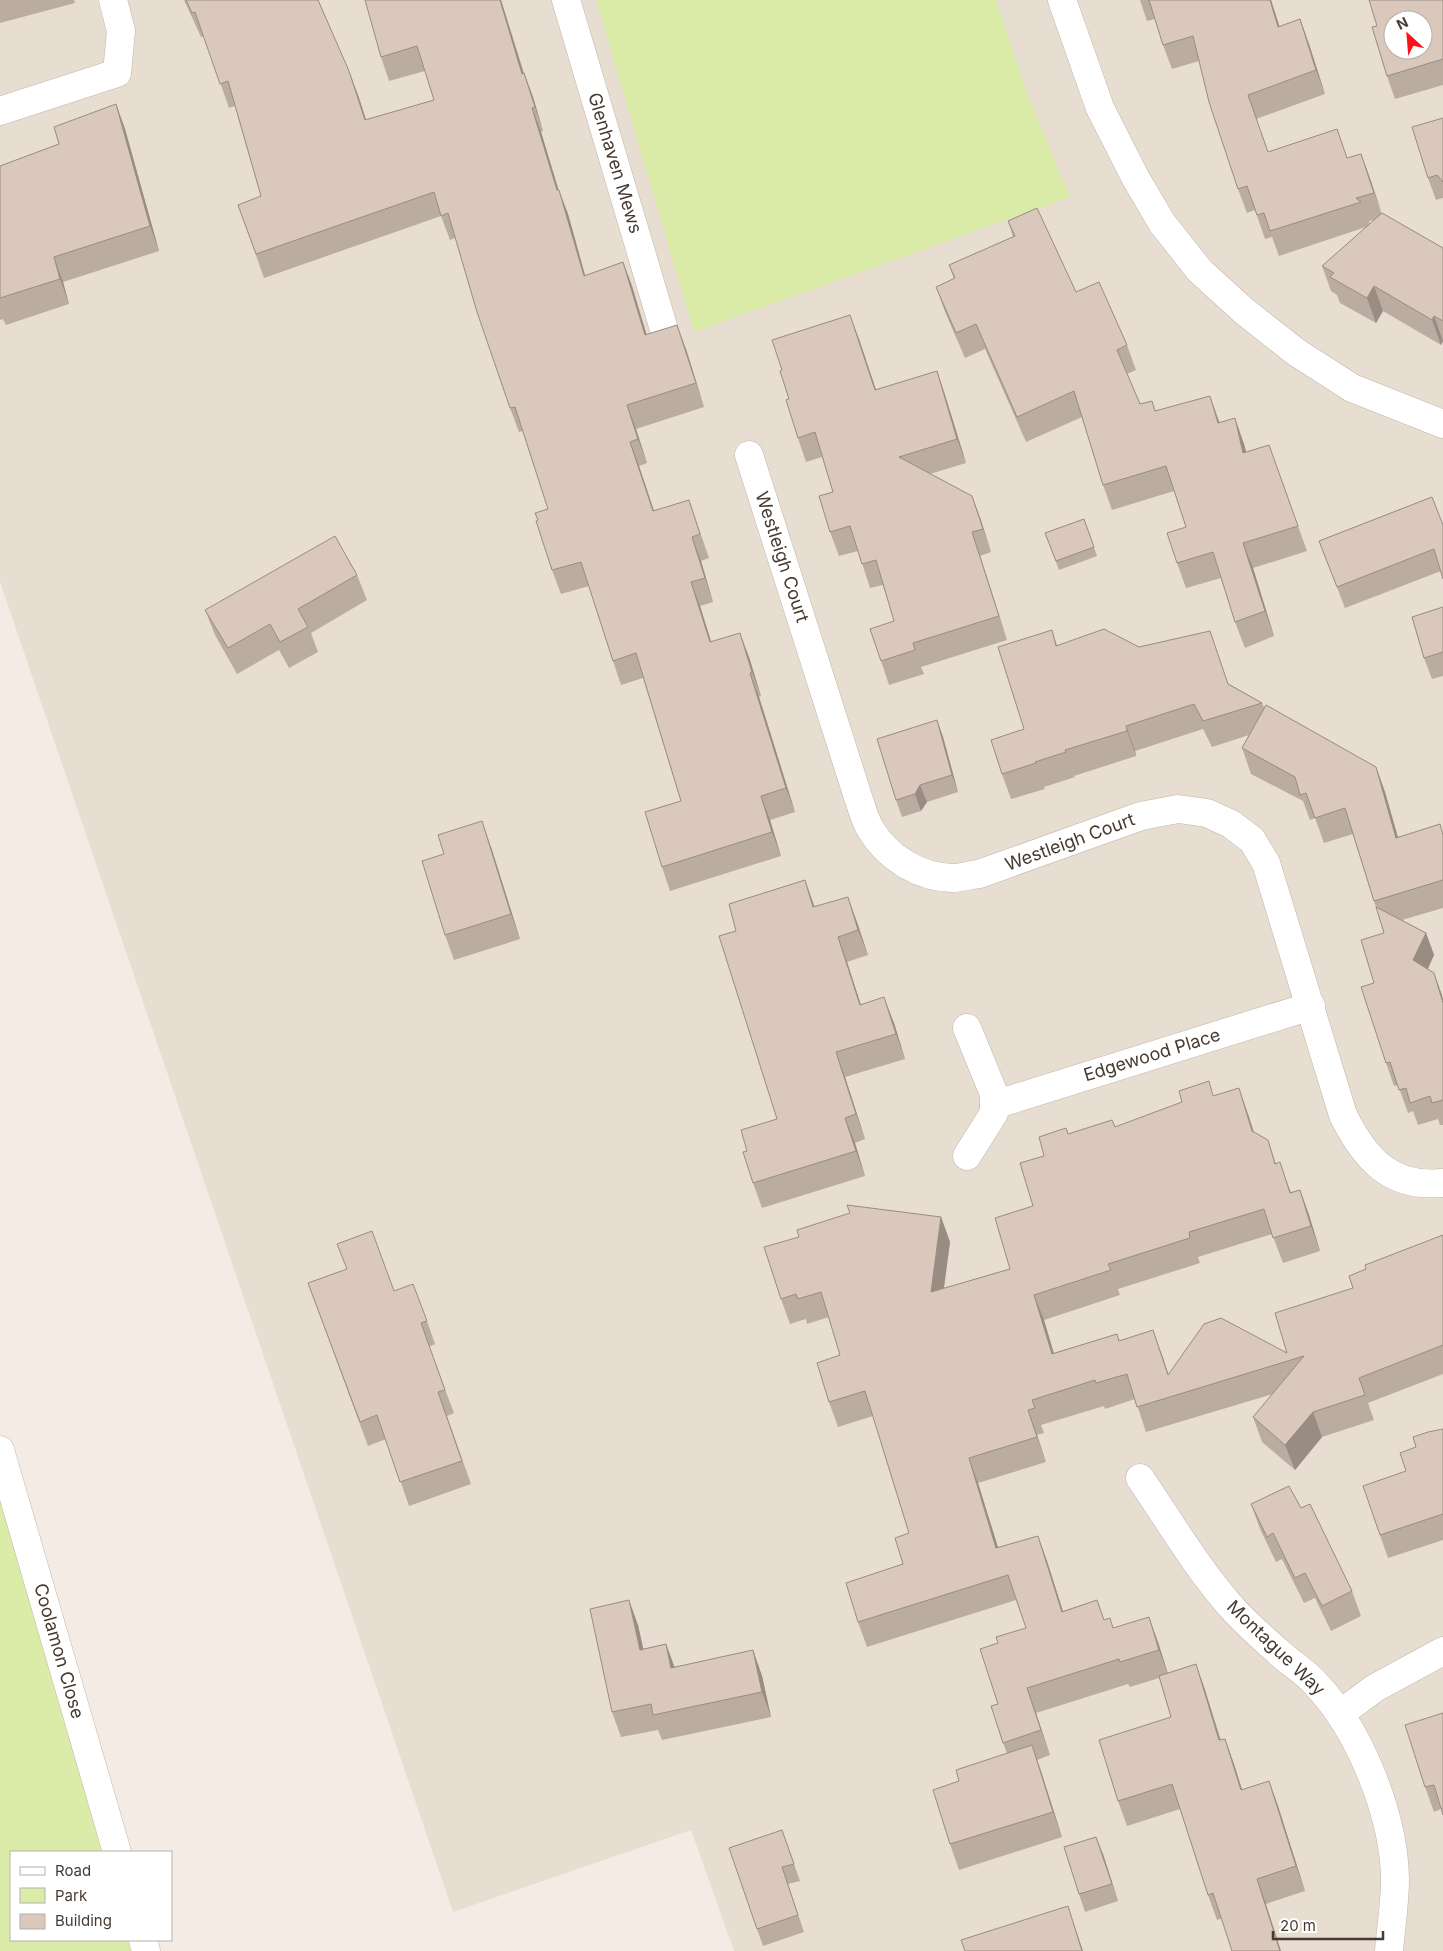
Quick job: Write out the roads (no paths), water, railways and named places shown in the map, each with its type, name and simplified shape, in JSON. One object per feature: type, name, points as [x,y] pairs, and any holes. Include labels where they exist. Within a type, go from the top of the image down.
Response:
[{"type":"street","points":[[0,111],[116,73],[122,31],[113,0]]},
{"type":"street","name":"Glenhaven Mews","points":[[566,0],[663,326]]},
{"type":"street","points":[[1062,0],[1100,108],[1108,125],[1162,223],[1200,272],[1296,352],[1352,388],[1443,424]]},
{"type":"street","name":"Westleigh Court","points":[[749,455],[858,797],[870,829],[884,846],[901,862],[922,873],[952,878],[979,874],[1142,816],[1178,809],[1207,813],[1231,824],[1252,840],[1266,862],[1343,1115],[1356,1140],[1374,1162],[1398,1178],[1425,1185],[1443,1183]]},
{"type":"street","name":"Edgewood Place","points":[[994,1104],[1311,1006]]},
{"type":"street","points":[[967,1028],[994,1094],[994,1113],[967,1156]]},
{"type":"street","name":"Coolamon Close","points":[[0,1450],[117,1851]]},
{"type":"street","name":"Montague Way","points":[[1140,1478],[1212,1583],[1258,1634],[1315,1683],[1340,1714],[1360,1750],[1375,1787],[1390,1838],[1395,1879],[1389,1951]]},
{"type":"street","points":[[1340,1714],[1375,1688],[1443,1652]]}]
